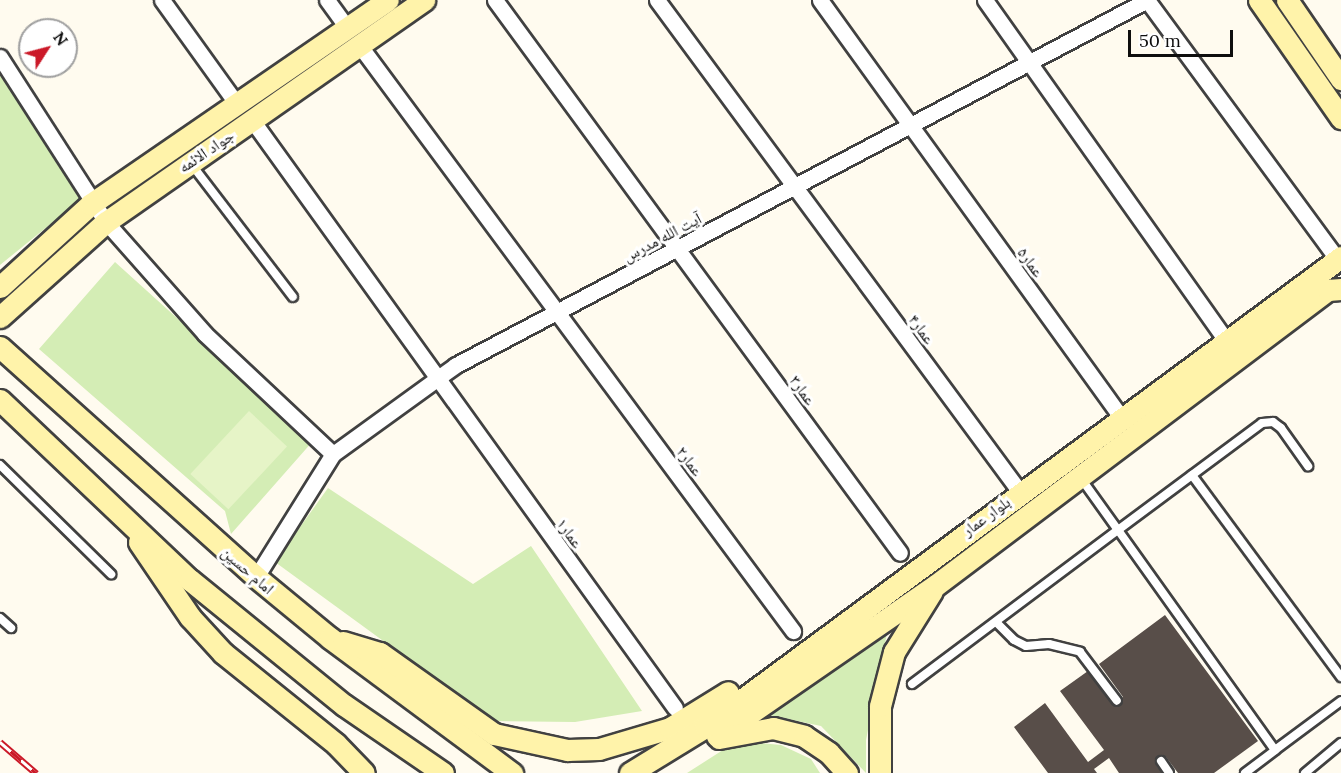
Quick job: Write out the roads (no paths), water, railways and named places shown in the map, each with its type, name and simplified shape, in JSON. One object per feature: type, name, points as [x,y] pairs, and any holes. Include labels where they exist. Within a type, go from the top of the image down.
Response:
[{"type":"main road","name":"جواد الائمه","points":[[0,317],[106,222],[189,161],[252,120],[354,37],[388,0]]},
{"type":"main road","name":"جواد الائمه","points":[[0,285],[91,204],[236,103],[424,0]]},
{"type":"main road","points":[[1259,0],[1341,117]]},
{"type":"main road","points":[[1287,0],[1341,79]]},
{"type":"main road","name":"بلوار عمار","points":[[630,773],[705,727],[1065,458],[1339,258]]},
{"type":"main road","name":"بلوار عمار","points":[[654,773],[712,739],[936,585],[1328,290],[1341,289]]},
{"type":"main road","name":"امام حسین","points":[[0,347],[256,577],[330,638],[512,773]]},
{"type":"main road","points":[[0,400],[116,507],[190,580],[326,690],[443,773]]},
{"type":"main road","points":[[1065,458],[1079,476]]},
{"type":"main road","points":[[116,507],[190,617],[223,653],[336,744],[364,773]]},
{"type":"main road","points":[[880,773],[880,706],[894,651],[936,585]]},
{"type":"main road","points":[[330,638],[380,653],[494,734],[567,750],[599,749],[670,728],[706,708],[803,639],[852,619]]},
{"type":"main road","points":[[712,739],[774,728],[804,736],[829,753],[847,773]]},
{"type":"street","points":[[162,0],[236,103]]},
{"type":"street","name":"عمار۲","points":[[327,0],[793,631]]},
{"type":"street","name":"عمار۳","points":[[495,0],[900,553]]},
{"type":"street","name":"عمار۴","points":[[657,0],[1020,492]]},
{"type":"street","name":"عمار۵","points":[[820,0],[1121,417]]},
{"type":"street","points":[[985,0],[1226,340]]},
{"type":"street","points":[[1147,0],[1339,258]]},
{"type":"street","name":"آیت الله مدرس","points":[[256,577],[333,454],[437,379],[557,312],[912,127],[1147,0]]},
{"type":"street","points":[[0,57],[68,158],[91,204],[106,222],[205,334],[333,454]]},
{"type":"street","name":"عمار۱","points":[[252,120],[675,708]]},
{"type":"street","points":[[0,285],[8,297],[17,300]]},
{"type":"lane","points":[[189,161],[293,297]]},
{"type":"lane","points":[[912,684],[1262,423],[1272,423],[1281,428],[1308,466]]},
{"type":"lane","points":[[2,472],[111,574]]},
{"type":"lane","points":[[1192,475],[1341,677]]},
{"type":"lane","points":[[1079,476],[1275,750]]},
{"type":"lane","points":[[0,618],[11,628]]},
{"type":"lane","points":[[996,622],[1014,640],[1026,646],[1049,644],[1080,652],[1117,701]]},
{"type":"lane","points":[[1245,773],[1341,701]]},
{"type":"lane","points":[[1305,771],[1341,744]]},
{"type":"lane","points":[[1161,761],[1169,773]]},
{"type":"railway","points":[[0,742],[36,773]]}]
